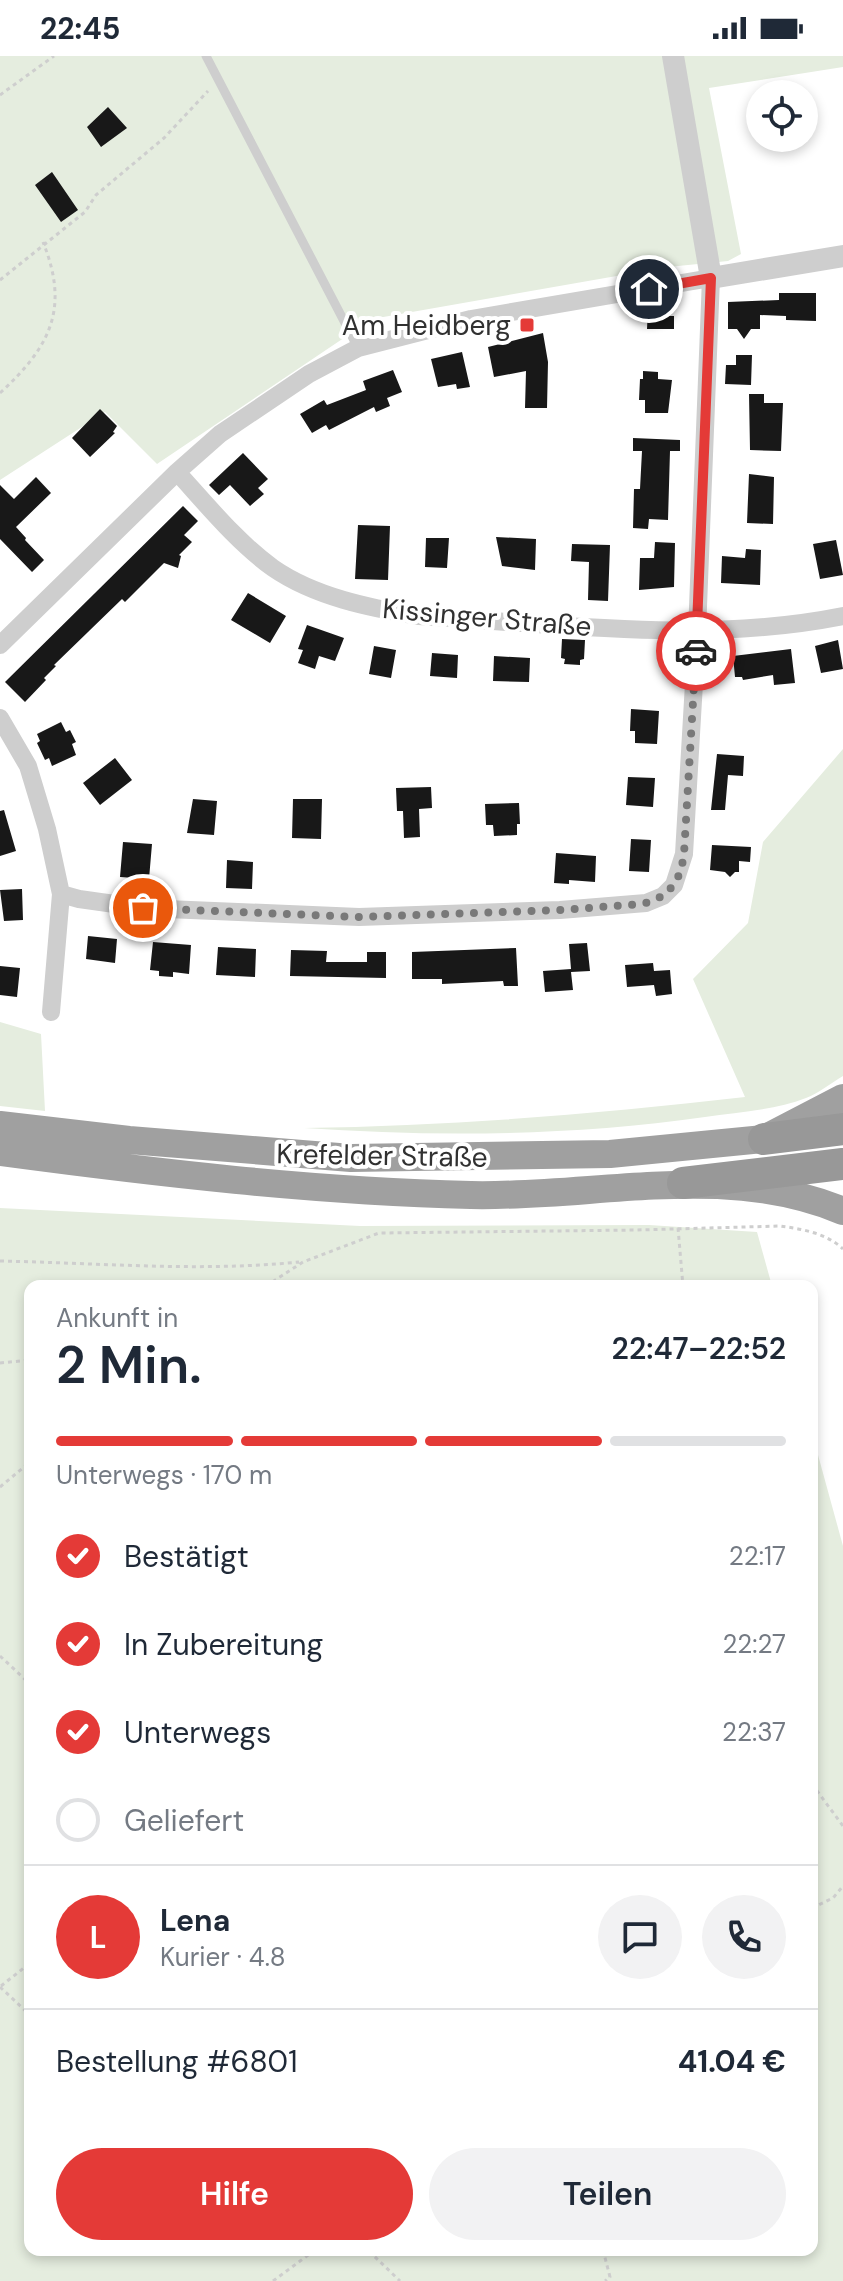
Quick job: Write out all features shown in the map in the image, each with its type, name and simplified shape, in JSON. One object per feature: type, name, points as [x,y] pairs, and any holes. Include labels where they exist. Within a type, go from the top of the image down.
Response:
[{"type":"highway","points":[[764,1139],[843,1098]]},
{"type":"highway","name":"Krefelder Straße","points":[[0,1125],[129,1140],[351,1158],[610,1154],[764,1139]]},
{"type":"highway","points":[[764,1139],[843,1129]]},
{"type":"highway","name":"Krefelder Straße","points":[[0,1152],[224,1180],[388,1192],[476,1195],[683,1183],[792,1194],[843,1211]]},
{"type":"highway","points":[[683,1183],[843,1164]]},
{"type":"street","points":[[61,894],[143,908],[359,917],[560,910],[646,903],[663,896],[674,885],[684,854],[697,632],[711,278],[673,56]]},
{"type":"street","points":[[0,645],[220,434],[309,374],[358,348],[471,319],[843,256]]},
{"type":"street","name":"Kissinger Straße","points":[[177,472],[235,535],[273,568],[336,597],[377,609],[419,616],[697,632],[805,624],[843,616]]},
{"type":"street","points":[[0,718],[28,766],[47,829],[61,894],[51,1012]]},
{"type":"lane","points":[[206,56],[358,348]]},
{"type":"path","points":[[0,95],[54,56]]},
{"type":"path","points":[[0,280],[43,242],[85,212],[96,195],[164,138],[218,79]]},
{"type":"path","points":[[0,393],[35,359],[46,338],[56,300],[54,268],[43,242]]},
{"type":"path","points":[[275,1280],[303,1262],[379,1233],[780,1226],[803,1229],[834,1241],[843,1249]]},
{"type":"path","points":[[678,1228],[682,1280]]},
{"type":"path","points":[[0,1261],[169,1268],[303,1262]]},
{"type":"path","points":[[0,1363],[24,1361]]},
{"type":"path","points":[[0,1487],[24,1467]]},
{"type":"path","points":[[0,1656],[24,1678]]},
{"type":"path","points":[[818,1792],[843,1826]]},
{"type":"path","points":[[818,1905],[833,1898],[843,1886]]},
{"type":"path","points":[[24,1968],[0,1987],[24,2009]]},
{"type":"path","points":[[273,2281],[307,2256]]},
{"type":"path","points":[[374,2256],[400,2281]]},
{"type":"path","points":[[605,2256],[610,2277],[605,2281]]},
{"type":"shaded area","points":[[0,56],[843,56],[843,67],[709,88],[741,254],[728,261],[668,267],[372,319],[157,464],[105,412],[0,480]]},
{"type":"shaded area","points":[[843,749],[843,1076],[811,1096],[782,1105],[605,1128],[505,1133],[404,1133],[304,1128],[524,1118],[745,1097],[693,979],[748,923],[763,842]]},
{"type":"shaded area","points":[[0,1022],[41,1034],[45,1111],[0,1106]]},
{"type":"shaded area","points":[[0,1208],[360,1226],[649,1225],[757,1232],[770,1280],[24,1280],[24,2256],[818,2256],[818,1455],[843,1546],[843,2281],[0,2281]]},
{"type":"building","points":[[108,107],[127,128],[101,147],[87,127]]},
{"type":"building","points":[[52,172],[78,210],[61,222],[35,185]]},
{"type":"building","points":[[779,293],[816,293],[816,321],[760,315],[760,329],[751,329],[744,339],[737,329],[728,329],[728,302],[779,300]]},
{"type":"building","points":[[648,308],[665,308],[665,316],[674,316],[674,329],[647,329]]},
{"type":"building","points":[[543,333],[548,362],[547,408],[525,408],[526,371],[494,377],[488,347]]},
{"type":"building","points":[[462,352],[470,387],[457,389],[456,384],[438,387],[431,359]]},
{"type":"building","points":[[736,355],[752,355],[751,385],[725,384],[726,365],[736,365]]},
{"type":"building","points":[[393,370],[402,392],[387,398],[390,406],[376,412],[374,407],[329,430],[326,425],[312,433],[300,414],[324,400],[327,405],[366,390],[363,381]]},
{"type":"building","points":[[643,371],[658,372],[658,379],[672,380],[668,413],[645,413],[645,400],[639,400]]},
{"type":"building","points":[[749,394],[764,394],[764,403],[783,403],[781,451],[750,450]]},
{"type":"building","points":[[100,409],[117,426],[115,433],[90,457],[72,438]]},
{"type":"building","points":[[633,438],[680,440],[680,451],[670,451],[668,520],[649,519],[648,529],[633,528],[634,489],[640,489],[642,451],[633,451]]},
{"type":"building","points":[[243,453],[268,479],[258,488],[264,494],[250,506],[230,485],[219,495],[209,485]]},
{"type":"building","points":[[749,474],[774,477],[773,524],[747,523]]},
{"type":"building","points":[[36,477],[51,493],[16,527],[44,560],[32,572],[0,539],[0,485],[14,499]]},
{"type":"building","points":[[183,506],[198,521],[184,535],[192,542],[179,555],[178,568],[164,563],[125,602],[122,599],[54,665],[44,678],[46,680],[25,702],[5,682]]},
{"type":"building","points":[[358,525],[390,526],[388,580],[355,579]]},
{"type":"building","points":[[496,537],[536,539],[535,570],[502,566]]},
{"type":"building","points":[[426,538],[449,538],[447,568],[425,567]]},
{"type":"building","points":[[836,540],[843,575],[820,579],[813,544]]},
{"type":"building","points":[[655,542],[675,543],[674,587],[639,590],[640,558],[654,558]]},
{"type":"building","points":[[572,544],[610,545],[608,601],[588,600],[589,562],[571,561]]},
{"type":"building","points":[[746,549],[761,550],[760,585],[721,583],[722,556],[745,558]]},
{"type":"building","points":[[248,593],[286,616],[270,643],[231,620]]},
{"type":"building","points":[[307,625],[344,638],[335,661],[319,656],[315,669],[298,663],[303,650],[298,649]]},
{"type":"building","points":[[562,639],[585,640],[584,659],[580,660],[580,665],[564,664],[565,659],[561,658]]},
{"type":"building","points":[[838,640],[843,669],[821,673],[815,646]]},
{"type":"building","points":[[374,646],[396,650],[391,678],[369,674]]},
{"type":"building","points":[[791,649],[795,683],[774,685],[773,675],[743,680],[742,677],[735,677],[733,656]]},
{"type":"building","points":[[432,653],[458,655],[457,678],[430,676]]},
{"type":"building","points":[[494,656],[530,658],[529,682],[493,681]]},
{"type":"building","points":[[631,709],[659,711],[657,744],[635,743],[635,731],[630,731]]},
{"type":"building","points":[[61,722],[76,742],[72,744],[76,755],[52,766],[49,758],[45,760],[37,743],[40,741],[37,734]]},
{"type":"building","points":[[717,754],[744,756],[743,776],[728,775],[725,810],[711,810]]},
{"type":"building","points":[[115,758],[132,780],[100,805],[83,783]]},
{"type":"building","points":[[628,777],[655,778],[653,807],[626,805]]},
{"type":"building","points":[[431,787],[432,808],[419,809],[420,837],[404,838],[403,811],[397,811],[396,788]]},
{"type":"building","points":[[193,799],[217,801],[214,835],[187,833]]},
{"type":"building","points":[[293,799],[322,799],[321,839],[292,838]]},
{"type":"building","points":[[519,803],[517,835],[494,836],[493,825],[486,825],[485,804]]},
{"type":"building","points":[[4,810],[16,851],[0,856],[0,811]]},
{"type":"building","points":[[631,839],[651,840],[649,872],[629,871]]},
{"type":"building","points":[[123,842],[152,844],[149,879],[120,877]]},
{"type":"building","points":[[712,845],[751,847],[750,862],[739,861],[739,872],[730,877],[725,872],[710,870]]},
{"type":"building","points":[[556,853],[596,856],[595,882],[569,880],[569,884],[554,883]]},
{"type":"building","points":[[227,860],[253,862],[252,889],[226,888]]},
{"type":"building","points":[[22,889],[23,920],[4,921],[0,890]]},
{"type":"building","points":[[88,936],[117,939],[115,963],[86,959]]},
{"type":"building","points":[[153,942],[191,945],[189,974],[173,972],[173,977],[159,976],[159,971],[150,970]]},
{"type":"building","points":[[587,943],[590,971],[571,972],[573,990],[545,992],[543,971],[571,969],[569,944]]},
{"type":"building","points":[[218,947],[256,949],[255,977],[216,975]]},
{"type":"building","points":[[516,948],[518,986],[504,986],[503,981],[442,984],[442,979],[412,979],[412,952]]},
{"type":"building","points":[[291,950],[327,951],[326,962],[367,962],[367,952],[386,952],[386,978],[290,976]]},
{"type":"building","points":[[653,963],[654,971],[670,970],[672,994],[656,996],[654,985],[627,987],[625,965]]},
{"type":"building","points":[[0,966],[20,968],[17,997],[0,995]]},
{"type":"way so far","points":[[143,908],[359,917],[560,910],[646,903],[663,896],[674,885],[684,854],[696,651]]},
{"type":"place","name":"Am Heidberg","points":[[527,325]]},
{"type":"route","points":[[649,289],[711,278],[696,651]]}]
